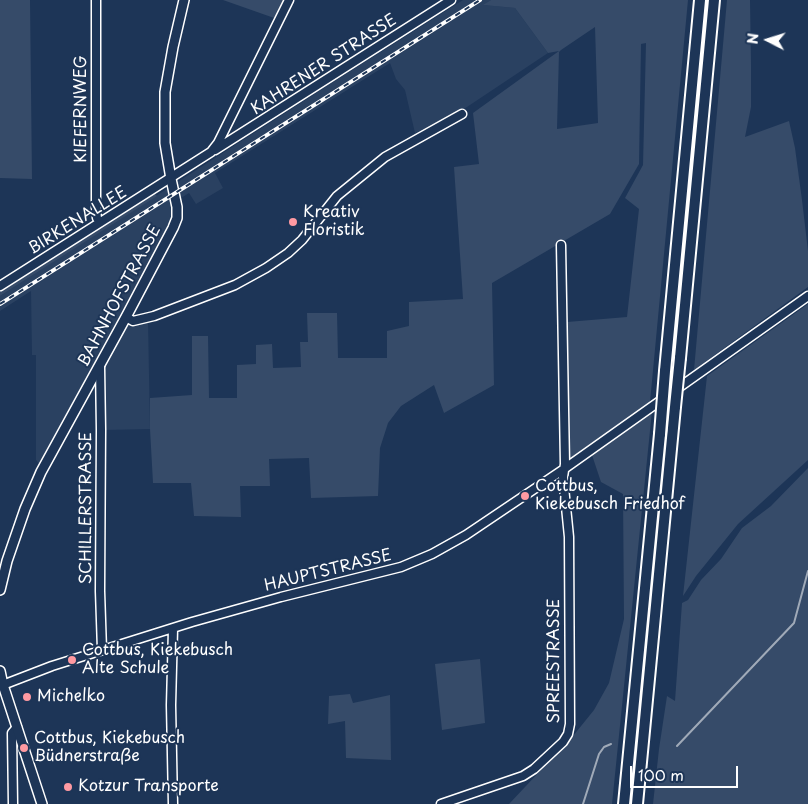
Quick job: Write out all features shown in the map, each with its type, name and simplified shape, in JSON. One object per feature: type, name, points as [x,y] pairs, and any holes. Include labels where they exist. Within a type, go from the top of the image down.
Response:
[{"type":"highway","points":[[624,804],[700,0]]},
{"type":"highway","points":[[637,804],[714,0]]},
{"type":"main road","name":"BAHNHOFSTRASSE","points":[[0,590],[4,561],[41,472],[100,366],[177,218],[177,207],[165,143],[166,92],[173,47],[184,0]]},
{"type":"main road","points":[[0,671],[2,685],[42,804]]},
{"type":"street","name":"KIEFERNWEG","points":[[96,0],[97,218]]},
{"type":"street","name":"KAHRENER STRASSE","points":[[212,152],[289,0]]},
{"type":"street","name":"KAHRENER STRASSE","points":[[171,179],[451,0]]},
{"type":"street","points":[[126,317],[133,320],[154,316],[235,286],[266,268],[288,253],[302,240],[337,196],[385,157],[462,114]]},
{"type":"street","name":"BIRKENALLEE","points":[[0,286],[171,179]]},
{"type":"street","name":"SPREESTRASSE","points":[[441,804],[523,776],[534,769],[563,742],[568,734],[570,724],[569,537],[564,470],[561,245]]},
{"type":"street","name":"HAUPTSTRASSE","points":[[2,685],[52,666],[173,628],[281,597],[386,571],[416,561],[466,535],[564,470],[808,296]]},
{"type":"street","name":"SCHILLERSTRASSE","points":[[100,366],[100,591],[102,650]]},
{"type":"street","points":[[173,628],[171,704],[173,804]]},
{"type":"street","points":[[13,804],[12,734],[17,727]]},
{"type":"shaded area","points":[[0,0],[30,0],[32,179],[0,178]]},
{"type":"shaded area","points":[[223,0],[284,0],[277,19]]},
{"type":"shaded area","points":[[463,0],[491,0],[484,5],[515,8],[548,53],[461,111],[415,133],[405,90],[396,79],[390,63],[215,173],[223,188],[196,204],[189,193],[173,203],[173,218],[39,464],[36,460],[36,355],[32,355],[31,291],[0,311],[0,296]]},
{"type":"shaded area","points":[[491,0],[688,0],[650,402],[566,461],[567,322],[627,317],[639,209],[625,198],[643,165],[646,43],[641,44],[639,164],[610,214],[492,283],[494,385],[444,413],[434,385],[401,406],[388,423],[380,448],[378,496],[311,498],[309,458],[269,459],[270,486],[240,486],[241,517],[194,516],[191,483],[153,483],[150,429],[150,398],[192,395],[192,336],[208,336],[209,398],[237,398],[237,365],[256,364],[256,345],[272,344],[273,368],[301,367],[300,342],[308,342],[307,313],[337,313],[338,358],[387,358],[387,331],[409,326],[409,302],[463,299],[454,167],[479,164],[473,113],[559,51],[548,53],[515,8],[483,5]],"holes":[[[595,27],[598,123],[557,129],[559,52]]]},
{"type":"shaded area","points":[[727,0],[750,0],[751,107],[745,137],[789,121],[795,148],[808,251],[808,287],[694,370]]},
{"type":"shaded area","points":[[154,193],[157,196],[0,296],[0,288]]},
{"type":"shaded area","points":[[808,304],[808,460],[738,524],[696,576],[683,596],[707,376]]},
{"type":"shaded area","points":[[148,320],[150,429],[104,430],[104,369],[126,325]]},
{"type":"shaded area","points":[[652,411],[612,804],[509,804],[573,736],[594,710],[609,683],[624,619],[623,494],[601,482],[592,455]]},
{"type":"shaded area","points":[[808,468],[808,804],[653,804],[667,696],[675,701],[682,603],[688,600],[701,580],[721,559],[742,528],[771,506]]},
{"type":"shaded area","points":[[480,659],[485,723],[442,730],[435,664]]},
{"type":"shaded area","points":[[350,694],[353,703],[390,695],[391,760],[346,758],[345,721],[328,724],[329,696]]},
{"type":"waterway","points":[[677,746],[794,623],[808,571]]},
{"type":"waterway","points":[[583,804],[599,754],[604,747],[611,744]]},
{"type":"railway","points":[[0,304],[480,0]]},
{"type":"place","name":"Kreativ Floristik","points":[[293,222]]},
{"type":"place","name":"Cottbus, Kiekebusch Friedhof","points":[[525,496]]},
{"type":"place","name":"Cottbus, Kiekebusch Alte Schule","points":[[72,660]]},
{"type":"place","name":"Michelko","points":[[27,697]]},
{"type":"place","name":"Cottbus, Kiekebusch Büdnerstraße","points":[[24,748]]},
{"type":"place","name":"Kotzur Transporte","points":[[68,787]]}]
